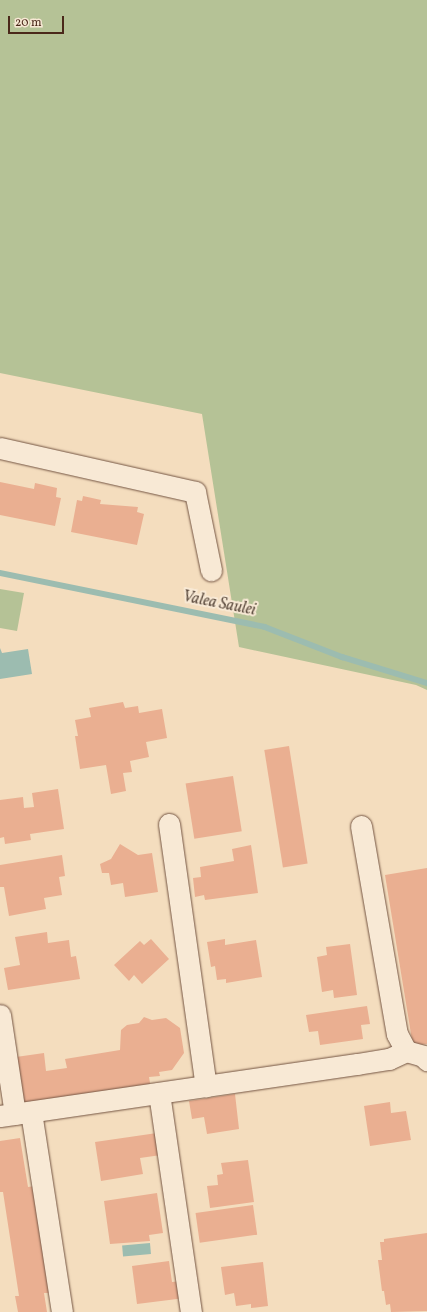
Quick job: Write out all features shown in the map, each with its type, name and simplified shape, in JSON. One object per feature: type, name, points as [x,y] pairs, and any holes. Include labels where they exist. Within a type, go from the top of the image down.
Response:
[{"type":"street","points":[[0,448],[195,492],[211,570]]},
{"type":"street","points":[[169,824],[206,1086]]},
{"type":"street","points":[[361,826],[397,1034],[406,1051]]},
{"type":"street","points":[[0,1015],[15,1114],[62,1312]]},
{"type":"street","points":[[15,1114],[370,1062],[389,1058],[406,1051],[423,1056],[427,1060]]},
{"type":"street","points":[[159,1093],[191,1312]]},
{"type":"green space","points":[[0,0],[427,0],[427,690],[416,685],[239,647],[202,414],[0,373]]},
{"type":"green space","points":[[0,589],[24,593],[17,631],[0,628]]},
{"type":"shaded area","points":[[0,648],[2,653],[28,649],[32,674],[0,679]]},
{"type":"shaded area","points":[[150,1243],[151,1254],[123,1256],[122,1245]]},
{"type":"building","points":[[0,482],[34,489],[35,483],[57,488],[56,497],[61,498],[55,526],[0,515]]},
{"type":"building","points":[[83,496],[101,500],[100,504],[138,507],[137,512],[144,514],[137,545],[71,532],[77,500],[82,501]]},
{"type":"building","points":[[123,702],[125,708],[138,706],[139,713],[162,709],[167,738],[146,742],[149,757],[130,761],[132,772],[123,773],[126,791],[111,794],[106,765],[80,769],[75,736],[78,736],[75,720],[91,717],[89,708]]},
{"type":"building","points":[[289,746],[308,864],[283,867],[264,750]]},
{"type":"building","points":[[233,776],[242,831],[194,839],[186,784]]},
{"type":"building","points":[[58,789],[64,829],[30,834],[31,840],[5,844],[4,837],[0,838],[0,800],[23,797],[24,808],[34,807],[32,793]]},
{"type":"building","points":[[120,844],[138,855],[152,853],[158,892],[125,897],[123,883],[111,885],[109,873],[102,873],[100,864],[111,859]]},
{"type":"building","points":[[251,845],[258,893],[205,900],[204,895],[195,897],[193,878],[201,877],[200,867],[234,861],[232,849]]},
{"type":"building","points":[[62,855],[65,876],[59,877],[62,895],[44,898],[46,909],[9,916],[4,887],[0,887],[0,865]]},
{"type":"building","points":[[427,868],[427,1044],[413,1046],[385,875]]},
{"type":"building","points":[[47,932],[48,943],[69,940],[71,957],[76,956],[80,979],[8,990],[4,968],[20,965],[15,937]]},
{"type":"building","points":[[151,939],[169,959],[142,984],[134,975],[129,981],[114,965],[140,941],[144,945]]},
{"type":"building","points":[[225,939],[225,945],[256,940],[262,977],[226,983],[226,979],[217,980],[215,966],[211,967],[207,942]]},
{"type":"building","points":[[350,944],[357,995],[334,998],[333,990],[322,992],[317,957],[327,955],[326,947]]},
{"type":"building","points":[[367,1006],[370,1024],[361,1025],[363,1039],[320,1045],[318,1031],[309,1032],[306,1015]]},
{"type":"building","points":[[144,1017],[152,1020],[166,1018],[180,1028],[184,1053],[172,1070],[159,1072],[160,1076],[149,1077],[151,1089],[17,1106],[9,1058],[44,1053],[46,1071],[67,1068],[65,1059],[120,1050],[121,1030],[127,1025],[139,1023]]},
{"type":"building","points":[[235,1094],[239,1129],[207,1134],[204,1117],[192,1119],[189,1101]]},
{"type":"building","points":[[390,1102],[391,1113],[406,1111],[411,1140],[370,1146],[364,1106]]},
{"type":"building","points":[[157,1133],[161,1155],[140,1158],[143,1174],[101,1181],[95,1142]]},
{"type":"building","points":[[20,1138],[28,1187],[35,1186],[51,1293],[44,1293],[47,1312],[18,1312],[15,1296],[19,1296],[3,1192],[0,1192],[0,1141]]},
{"type":"building","points":[[248,1160],[254,1202],[210,1208],[207,1186],[218,1185],[217,1175],[223,1174],[221,1163]]},
{"type":"building","points":[[157,1193],[163,1233],[149,1235],[150,1241],[110,1244],[104,1201]]},
{"type":"building","points":[[253,1205],[257,1235],[200,1243],[196,1213]]},
{"type":"building","points":[[427,1233],[427,1311],[391,1312],[390,1304],[386,1305],[384,1291],[382,1291],[378,1260],[382,1260],[380,1242],[384,1242],[384,1239]]},
{"type":"building","points":[[169,1261],[172,1282],[183,1281],[185,1298],[137,1304],[132,1266]]},
{"type":"building","points":[[263,1262],[268,1306],[251,1308],[251,1304],[236,1306],[234,1293],[225,1295],[221,1267]]},
{"type":"waterway","name":"Valea Saulei","points":[[0,573],[265,627],[342,657],[427,683]]}]
